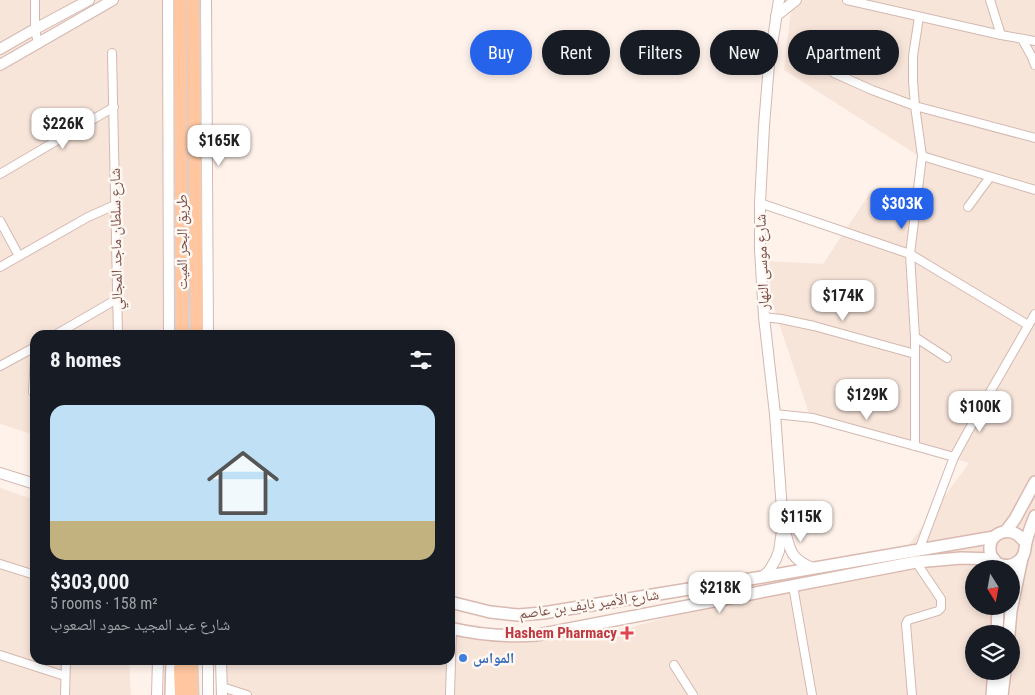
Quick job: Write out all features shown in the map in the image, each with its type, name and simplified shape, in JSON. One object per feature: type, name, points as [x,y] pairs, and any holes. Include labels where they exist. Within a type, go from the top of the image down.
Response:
[{"type":"main road","name":"طريق البحر الميت","points":[[180,0],[182,330]]},
{"type":"main road","points":[[193,0],[197,330]]},
{"type":"main road","points":[[1006,531],[1015,519],[1035,482]]},
{"type":"main road","points":[[1020,561],[1025,552],[1024,543],[1035,516]]},
{"type":"main road","points":[[995,560],[991,554],[991,542],[994,537],[1002,532],[1010,531],[1017,534],[1024,543]]},
{"type":"main road","name":"شارع الأمير نايف بن عاصم","points":[[455,603],[490,612],[518,615],[543,613],[994,537]]},
{"type":"main road","name":"شارع الأمير نايف بن عاصم","points":[[455,629],[489,635],[537,635],[916,562],[961,558],[973,560]]},
{"type":"main road","points":[[1010,625],[1022,558]]},
{"type":"main road","points":[[171,695],[181,665]]},
{"type":"main road","points":[[181,665],[181,695]]},
{"type":"main road","points":[[181,665],[192,695]]},
{"type":"main road","points":[[992,695],[993,680]]},
{"type":"main road","points":[[1002,695],[1004,680]]},
{"type":"street","points":[[35,0],[35,29],[38,44]]},
{"type":"street","points":[[0,49],[89,0]]},
{"type":"street","points":[[0,66],[113,0]]},
{"type":"street","name":"طريق البحر الميت","points":[[168,0],[169,330]]},
{"type":"street","points":[[206,0],[208,330]]},
{"type":"street","name":"شارع موسى النهار","points":[[762,577],[769,571],[776,559],[779,551],[782,524],[760,249],[764,126],[769,64],[779,0]]},
{"type":"street","points":[[776,16],[796,0]]},
{"type":"street","points":[[847,0],[1035,41]]},
{"type":"street","points":[[990,0],[1001,35]]},
{"type":"street","points":[[915,446],[916,354],[910,254],[922,156],[913,81],[913,56],[919,17]]},
{"type":"street","points":[[1022,39],[1035,65]]},
{"type":"street","name":"شارع سلطان ماجد المجالي","points":[[112,53],[118,330]]},
{"type":"street","points":[[836,75],[915,106],[1035,138]]},
{"type":"street","points":[[0,174],[114,107]]},
{"type":"street","points":[[922,156],[1035,190]]},
{"type":"street","points":[[968,207],[990,176]]},
{"type":"street","points":[[760,203],[910,254],[1028,325]]},
{"type":"street","points":[[0,267],[88,217],[115,205]]},
{"type":"street","points":[[0,221],[19,256]]},
{"type":"street","points":[[64,330],[117,299]]},
{"type":"street","points":[[919,550],[954,458],[1035,314]]},
{"type":"street","points":[[764,317],[814,326],[916,354]]},
{"type":"street","points":[[915,336],[947,358]]},
{"type":"street","points":[[0,366],[30,350]]},
{"type":"street","points":[[774,414],[813,418],[954,458]]},
{"type":"street","points":[[0,473],[30,482]]},
{"type":"street","name":"شارع موسى النهار","points":[[782,524],[794,557],[814,568]]},
{"type":"street","points":[[912,695],[906,621],[942,608],[941,599],[916,562]]},
{"type":"street","points":[[0,564],[30,573]]},
{"type":"street","points":[[793,586],[812,695]]},
{"type":"street","points":[[0,655],[30,665]]},
{"type":"street","points":[[31,665],[65,676]]},
{"type":"street","points":[[65,695],[66,665]]},
{"type":"street","points":[[156,665],[156,695]]},
{"type":"street","points":[[208,665],[208,695]]},
{"type":"street","points":[[221,665],[222,691],[247,695]]},
{"type":"street","points":[[450,665],[450,695]]},
{"type":"street","points":[[674,665],[693,695]]},
{"type":"shaded area","points":[[0,0],[163,0],[165,330],[30,330],[30,433],[0,424]]},
{"type":"shaded area","points":[[792,0],[1035,0],[1035,695],[226,695],[225,665],[455,665],[455,633],[628,628],[902,554],[969,463],[809,414],[771,299],[767,261],[823,264],[872,190],[910,194],[925,160],[792,75],[899,75],[899,30],[789,30]]},
{"type":"shaded area","points":[[788,35],[788,73],[784,70]]},
{"type":"shaded area","points":[[0,488],[30,498],[30,665],[129,665],[131,695],[0,695]]},
{"type":"place","name":"Hashem Pharmacy","points":[[627,633]]},
{"type":"place","name":"المواس","points":[[463,658]]}]
